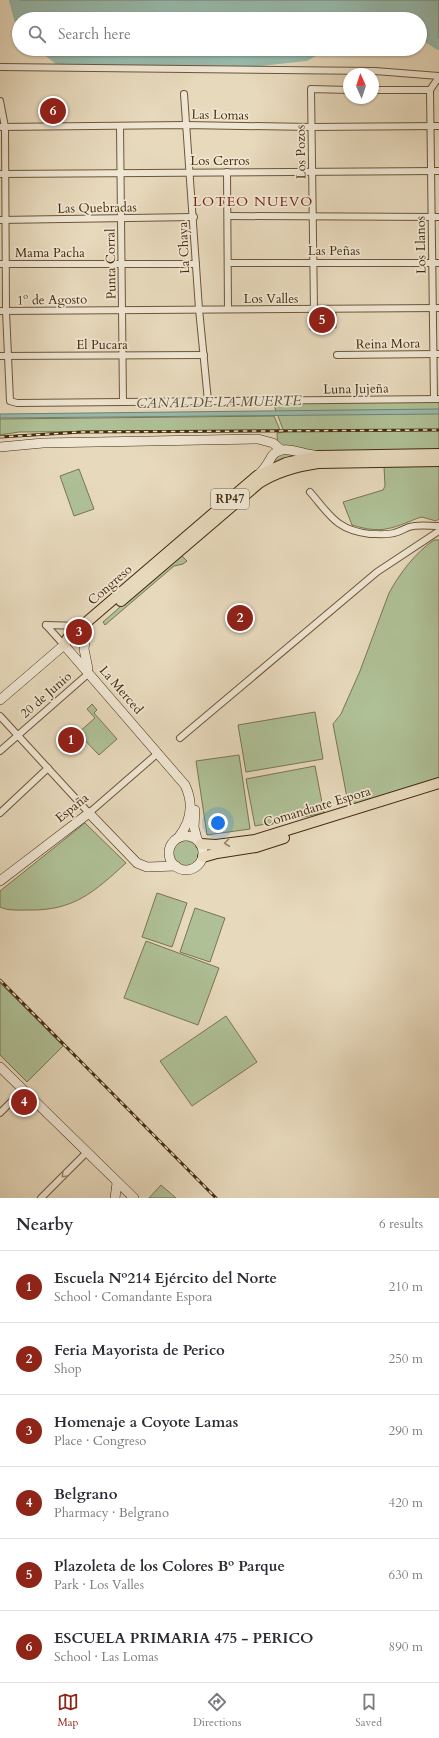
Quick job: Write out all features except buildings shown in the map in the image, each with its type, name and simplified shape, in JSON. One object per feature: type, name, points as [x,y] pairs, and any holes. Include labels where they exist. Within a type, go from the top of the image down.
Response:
[{"type":"main road","name":"Congreso","points":[[64,645],[72,643],[84,628],[257,476],[286,463],[318,456],[439,454]]},
{"type":"main road","name":"Congreso","points":[[84,628],[259,483],[273,476],[300,466],[318,463],[439,461]]},
{"type":"main road","name":"Comandante Espora","points":[[199,842],[216,845],[255,840],[439,783]]},
{"type":"main road","name":"Comandante Espora","points":[[203,857],[216,853],[256,847],[439,788]]},
{"type":"street","points":[[0,67],[375,71],[439,76],[430,90],[379,90]]},
{"type":"street","name":"Los Pozos","points":[[314,310],[311,90],[343,90]]},
{"type":"street","name":"Los Llanos","points":[[430,90],[430,171],[436,217],[436,399]]},
{"type":"street","name":"La Chaya","points":[[184,94],[185,125],[194,217],[199,309],[208,401]]},
{"type":"street","points":[[1,101],[3,311],[7,356]]},
{"type":"street","name":"Las Lomas","points":[[2,127],[185,125],[312,127],[439,126]]},
{"type":"street","name":"Punta Corral","points":[[120,126],[123,402]]},
{"type":"street","name":"Los Cerros","points":[[2,174],[190,171],[439,171]]},
{"type":"street","points":[[227,172],[228,310]]},
{"type":"street","points":[[228,216],[436,217]]},
{"type":"street","name":"Las Quebradas","points":[[3,220],[194,217]]},
{"type":"street","name":"Las Peñas","points":[[228,263],[436,263]]},
{"type":"street","name":"Mama Pacha","points":[[3,264],[196,264]]},
{"type":"street","name":"Los Valles","points":[[199,309],[314,310],[436,308]]},
{"type":"street","name":"1º de Agosto","points":[[3,311],[199,309]]},
{"type":"street","name":"Reina Mora","points":[[337,355],[436,354]]},
{"type":"street","name":"El Pucara","points":[[0,356],[204,355]]},
{"type":"street","name":"Luna Jujeña","points":[[7,356],[10,401],[17,403],[436,399]]},
{"type":"street","points":[[0,448],[43,443],[258,439],[273,443],[281,450],[318,456]]},
{"type":"street","points":[[257,476],[273,456],[281,450]]},
{"type":"street","points":[[310,492],[337,524],[356,532],[382,535],[395,533],[409,527],[421,525],[439,526]]},
{"type":"street","points":[[180,738],[377,572],[439,531]]},
{"type":"street","points":[[64,645],[46,625],[84,628],[84,649],[89,673]]},
{"type":"street","name":"La Merced","points":[[64,645],[158,753]]},
{"type":"street","name":"RP47","points":[[0,700],[64,645]]},
{"type":"street","name":"20 de Junio","points":[[0,751],[89,673]]},
{"type":"street","points":[[0,716],[136,863],[147,867],[176,866]]},
{"type":"street","points":[[158,753],[180,777],[188,791],[190,800],[190,816],[187,827],[178,838]]},
{"type":"street","points":[[158,753],[166,758],[185,776],[191,786],[195,801],[194,827],[203,850],[203,857],[200,863],[195,867],[182,869],[172,862],[169,852]]},
{"type":"street","name":"España","points":[[0,881],[89,813],[158,753]]},
{"type":"street","points":[[0,813],[48,768]]},
{"type":"street","points":[[154,866],[169,852],[173,841],[178,838],[191,836],[199,842]]},
{"type":"street","points":[[0,1067],[134,1198]]},
{"type":"street","points":[[0,1113],[23,1090]]},
{"type":"street","points":[[41,1198],[87,1152]]},
{"type":"street","points":[[115,1198],[117,1183]]},
{"type":"shaded area","points":[[336,312],[336,328],[310,330],[309,313]]},
{"type":"shaded area","points":[[439,402],[439,453],[309,455],[278,449],[277,433],[284,432],[273,403]]},
{"type":"shaded area","points":[[274,416],[280,430],[19,432],[0,435],[0,419]]},
{"type":"shaded area","points":[[290,453],[293,455],[272,464],[278,454]]},
{"type":"shaded area","points":[[384,466],[439,466],[439,519],[436,521],[422,517],[400,525],[379,530],[352,525],[343,502],[383,490],[385,486]]},
{"type":"shaded area","points":[[79,469],[94,509],[74,516],[60,476]]},
{"type":"shaded area","points":[[434,540],[439,540],[439,780],[349,808],[333,724],[341,714],[360,671],[389,593],[408,564],[420,551]]},
{"type":"shaded area","points":[[180,554],[187,561],[183,564],[174,566],[105,625],[103,622]]},
{"type":"shaded area","points":[[92,704],[97,710],[94,713],[117,739],[99,755],[78,733],[95,718],[87,709]]},
{"type":"shaded area","points":[[315,712],[323,759],[246,772],[238,725]]},
{"type":"shaded area","points":[[239,755],[250,829],[207,835],[196,761]]},
{"type":"shaded area","points":[[315,766],[324,813],[255,826],[246,779]]},
{"type":"shaded area","points":[[85,823],[126,863],[93,891],[71,903],[44,909],[14,910],[0,907],[0,891]]},
{"type":"shaded area","points":[[186,838],[196,842],[200,852],[196,862],[186,866],[176,862],[172,852],[176,842]]},
{"type":"shaded area","points":[[157,893],[187,903],[172,947],[142,937]]},
{"type":"shaded area","points":[[195,908],[225,918],[210,962],[180,952]]},
{"type":"shaded area","points":[[146,941],[219,968],[198,1025],[124,998]]},
{"type":"shaded area","points":[[0,983],[63,1046],[27,1082],[0,1055]]},
{"type":"shaded area","points":[[226,1016],[257,1062],[192,1106],[160,1061]]},
{"type":"shaded area","points":[[161,1185],[176,1198],[149,1198]]},
{"type":"water","points":[[14,0],[439,0],[439,45],[427,37],[427,12],[17,12]]},
{"type":"water","points":[[54,56],[306,56],[260,61],[59,60]]},
{"type":"water","points":[[439,409],[439,414],[0,418],[0,414]]},
{"type":"waterway","points":[[14,0],[17,12]]},
{"type":"waterway","points":[[427,37],[439,45]]},
{"type":"waterway","points":[[54,56],[59,60],[260,61],[306,56]]},
{"type":"railway","points":[[0,437],[82,432],[439,430]]},
{"type":"railway","points":[[0,980],[216,1198]]},
{"type":"place","name":"ESCUELA PRIMARIA 475 - PERICO","points":[[53,111]]},
{"type":"place","name":"Plazoleta de los Colores Bº Parque","points":[[322,320]]},
{"type":"place","name":"Feria Mayorista de Perico","points":[[240,618]]},
{"type":"place","name":"Homenaje a Coyote Lamas","points":[[79,632]]},
{"type":"place","name":"Escuela Nº214 Ejército del Norte","points":[[71,740]]},
{"type":"place","name":"Belgrano","points":[[24,1102]]},
{"type":"district","name":"LOTEO NUEVO","points":[[253,201]]},
{"type":"water label","name":"CANAL DE LA MUERTE","points":[[219,402]]}]
